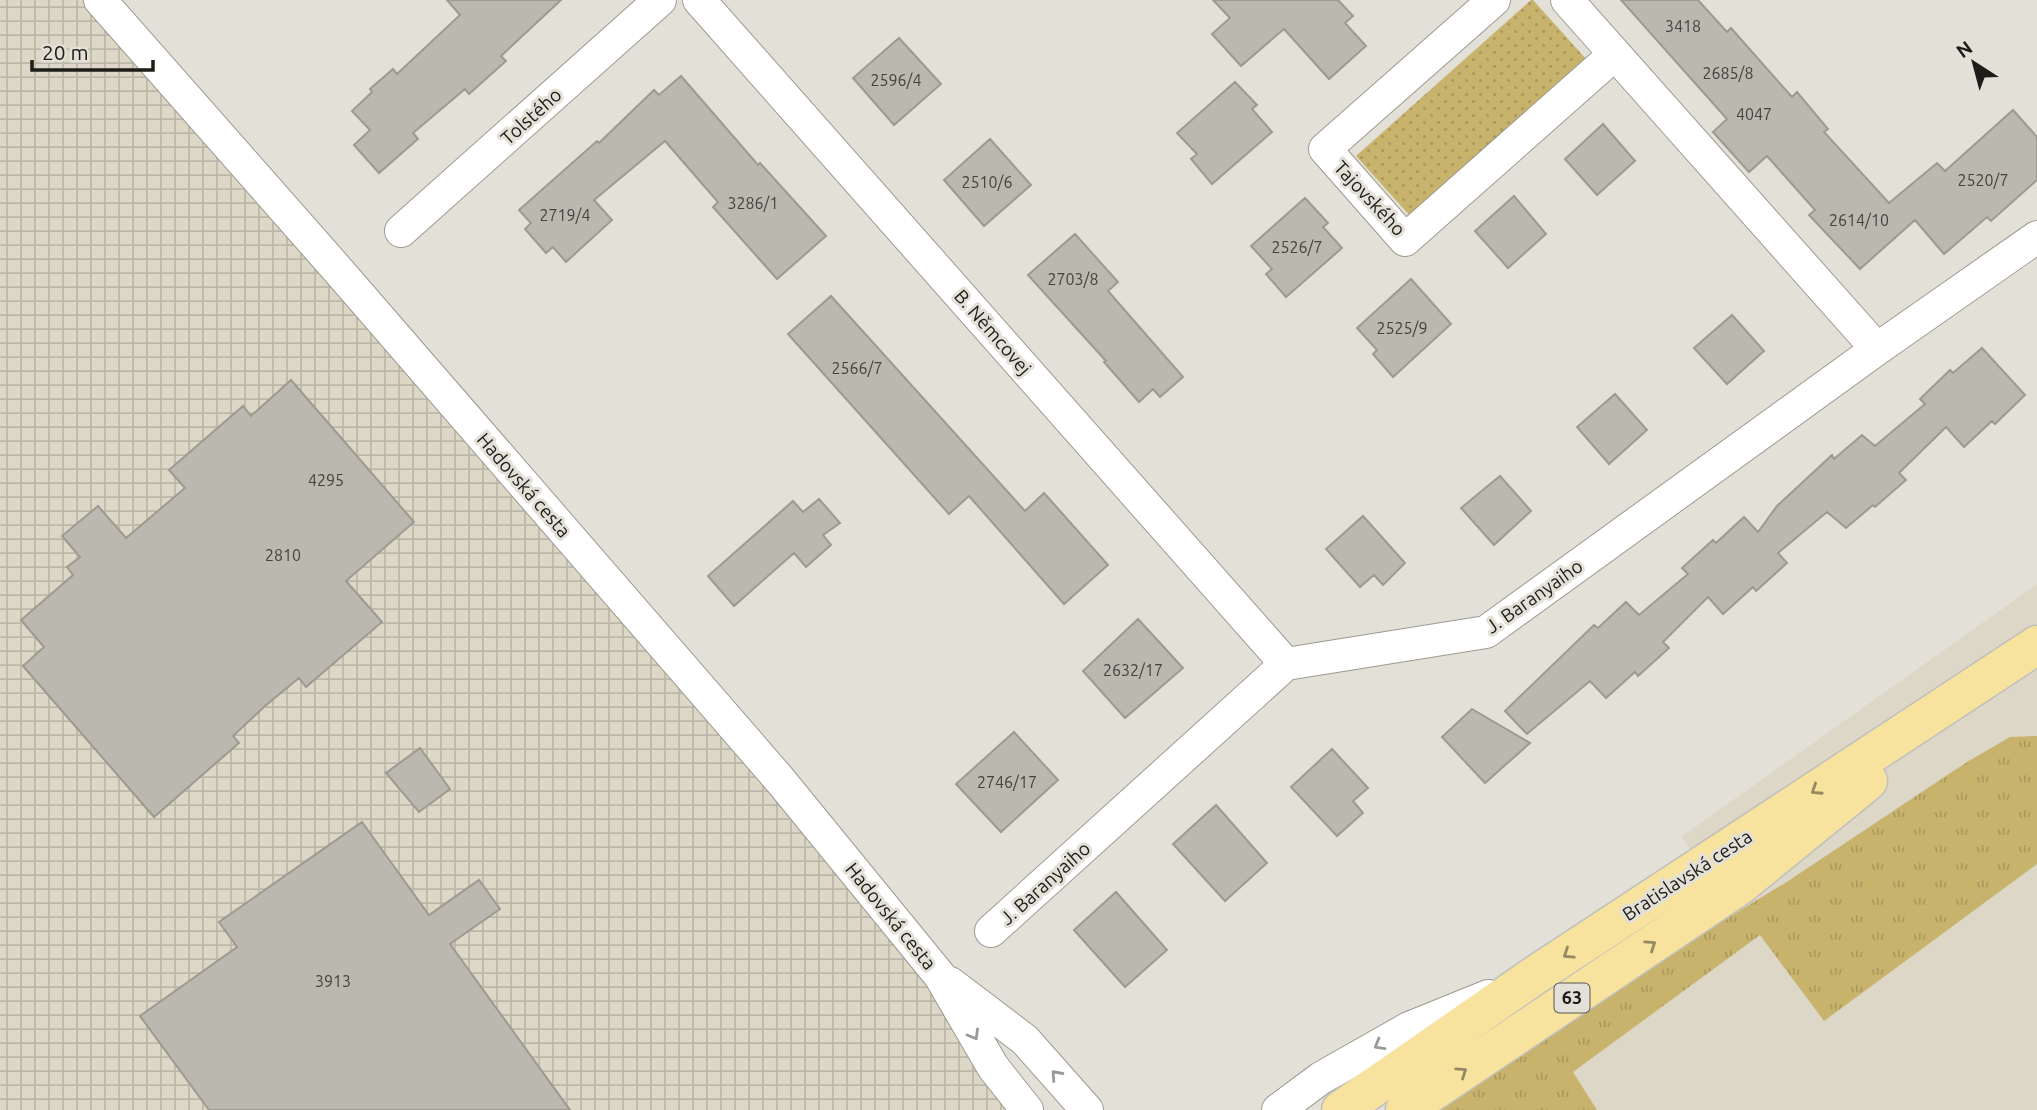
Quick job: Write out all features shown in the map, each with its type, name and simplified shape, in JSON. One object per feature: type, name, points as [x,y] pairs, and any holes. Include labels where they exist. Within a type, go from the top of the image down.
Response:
[{"type":"main road","name":"Bratislavská cesta","points":[[1341,1110],[1531,978],[2037,645]]},
{"type":"main road","name":"Bratislavská cesta","points":[[1405,1110],[1739,886],[2037,645]]},
{"type":"street","name":"Hadovská cesta","points":[[100,0],[780,780],[940,976],[993,1067],[1027,1110]]},
{"type":"street","name":"Tolstého","points":[[401,231],[660,0]]},
{"type":"street","name":"B. Němcovej","points":[[699,0],[1286,664]]},
{"type":"street","name":"Tajovského","points":[[1493,0],[1325,149],[1405,240],[1615,54]]},
{"type":"street","points":[[1567,0],[1877,349]]},
{"type":"street","name":"J. Baranyaiho","points":[[991,931],[1286,664],[1486,632],[1877,349],[2037,237]]},
{"type":"street","name":"Hadovská cesta","points":[[940,976],[1025,1040],[1087,1108]]},
{"type":"street","points":[[1278,1110],[1321,1078],[1409,1028],[1531,978]]},
{"type":"shaded area","points":[[0,0],[100,0],[780,780],[1032,1110],[0,1110]]},
{"type":"shaded area","points":[[2037,584],[2037,1110],[1597,1110],[1573,1072],[1760,935],[1681,837]]},
{"type":"green space","points":[[1531,0],[1587,60],[1411,217],[1356,156]]},
{"type":"green space","points":[[2037,736],[2037,864],[1824,1021],[1760,935],[1573,1072],[1597,1110],[1429,1110],[1590,1002],[1785,883],[1967,762],[2010,737]]},
{"type":"building","points":[[447,0],[561,0],[501,56],[506,61],[469,94],[465,89],[413,133],[418,139],[379,173],[354,145],[370,130],[352,111],[372,92],[370,89],[393,69],[397,74],[460,15]]},
{"type":"building","points":[[1213,0],[1338,0],[1353,16],[1345,23],[1366,46],[1329,79],[1284,29],[1241,66],[1212,34],[1230,18]]},
{"type":"building","points":[[1621,0],[1698,0],[1727,32],[1731,28],[1792,97],[1797,92],[1828,129],[1824,132],[1889,203],[1937,163],[1945,171],[2013,110],[2037,137],[2037,180],[1991,221],[1987,217],[1944,254],[1915,220],[1860,269],[1809,215],[1815,210],[1767,156],[1749,172],[1713,132],[1727,119]]},
{"type":"building","points":[[899,38],[941,84],[894,125],[853,78]]},
{"type":"building","points":[[681,76],[758,165],[760,163],[826,236],[777,279],[713,207],[718,202],[665,141],[594,200],[612,220],[566,262],[553,247],[546,253],[525,229],[531,223],[519,210],[597,141],[599,143],[654,90],[659,95]]},
{"type":"building","points":[[1235,82],[1257,105],[1252,109],[1272,132],[1212,184],[1191,159],[1197,154],[1177,133]]},
{"type":"building","points":[[1603,124],[1635,161],[1597,195],[1565,159]]},
{"type":"building","points":[[990,139],[1031,185],[984,226],[944,180]]},
{"type":"building","points":[[1514,196],[1546,234],[1508,268],[1475,231]]},
{"type":"building","points":[[1305,198],[1328,223],[1323,227],[1342,248],[1286,297],[1266,274],[1272,269],[1251,246]]},
{"type":"building","points":[[1075,234],[1118,282],[1108,291],[1183,377],[1160,397],[1153,389],[1139,402],[1104,362],[1106,361],[1028,275]]},
{"type":"building","points":[[1411,279],[1451,324],[1393,377],[1373,354],[1377,350],[1357,328]]},
{"type":"building","points":[[831,296],[1025,511],[1044,493],[1108,565],[1064,604],[969,496],[949,514],[788,334]]},
{"type":"building","points":[[1732,315],[1764,351],[1727,384],[1694,348]]},
{"type":"building","points":[[1982,348],[2025,395],[1995,424],[1992,421],[1964,447],[1946,427],[1899,473],[1906,480],[1875,507],[1873,505],[1846,528],[1827,512],[1778,553],[1787,563],[1756,591],[1753,587],[1723,614],[1708,597],[1663,642],[1669,648],[1638,676],[1635,672],[1606,698],[1590,681],[1527,734],[1505,711],[1594,625],[1598,628],[1626,602],[1639,615],[1688,574],[1682,568],[1713,540],[1716,543],[1744,517],[1758,532],[1777,506],[1832,455],[1834,459],[1862,435],[1875,446],[1925,404],[1920,399],[1950,370],[1953,373]]},
{"type":"building","points":[[291,380],[414,522],[346,581],[382,622],[306,687],[299,678],[265,706],[233,736],[239,743],[154,817],[23,666],[44,647],[21,620],[73,575],[67,567],[80,557],[62,536],[98,506],[126,538],[185,488],[169,470],[243,406],[251,416]]},
{"type":"building","points":[[1615,394],[1647,430],[1609,464],[1577,427]]},
{"type":"building","points":[[1500,476],[1531,511],[1494,545],[1461,508]]},
{"type":"building","points":[[819,499],[840,523],[823,535],[831,545],[806,567],[794,553],[734,606],[708,576],[793,501],[803,512]]},
{"type":"building","points":[[1363,516],[1405,563],[1383,585],[1374,575],[1360,587],[1326,549]]},
{"type":"building","points":[[1138,619],[1183,668],[1125,718],[1083,671]]},
{"type":"building","points":[[1472,709],[1530,743],[1485,783],[1442,737]]},
{"type":"building","points":[[1014,732],[1058,780],[1001,832],[956,784]]},
{"type":"building","points":[[420,748],[450,789],[419,812],[386,773]]},
{"type":"building","points":[[1332,749],[1368,788],[1353,801],[1363,813],[1337,836],[1291,787]]},
{"type":"building","points":[[1216,805],[1267,863],[1225,901],[1173,844]]},
{"type":"building","points":[[362,822],[429,915],[479,880],[500,909],[450,944],[570,1110],[209,1110],[140,1016],[237,947],[219,922]]},
{"type":"building","points":[[1116,892],[1167,950],[1125,987],[1074,930]]}]
